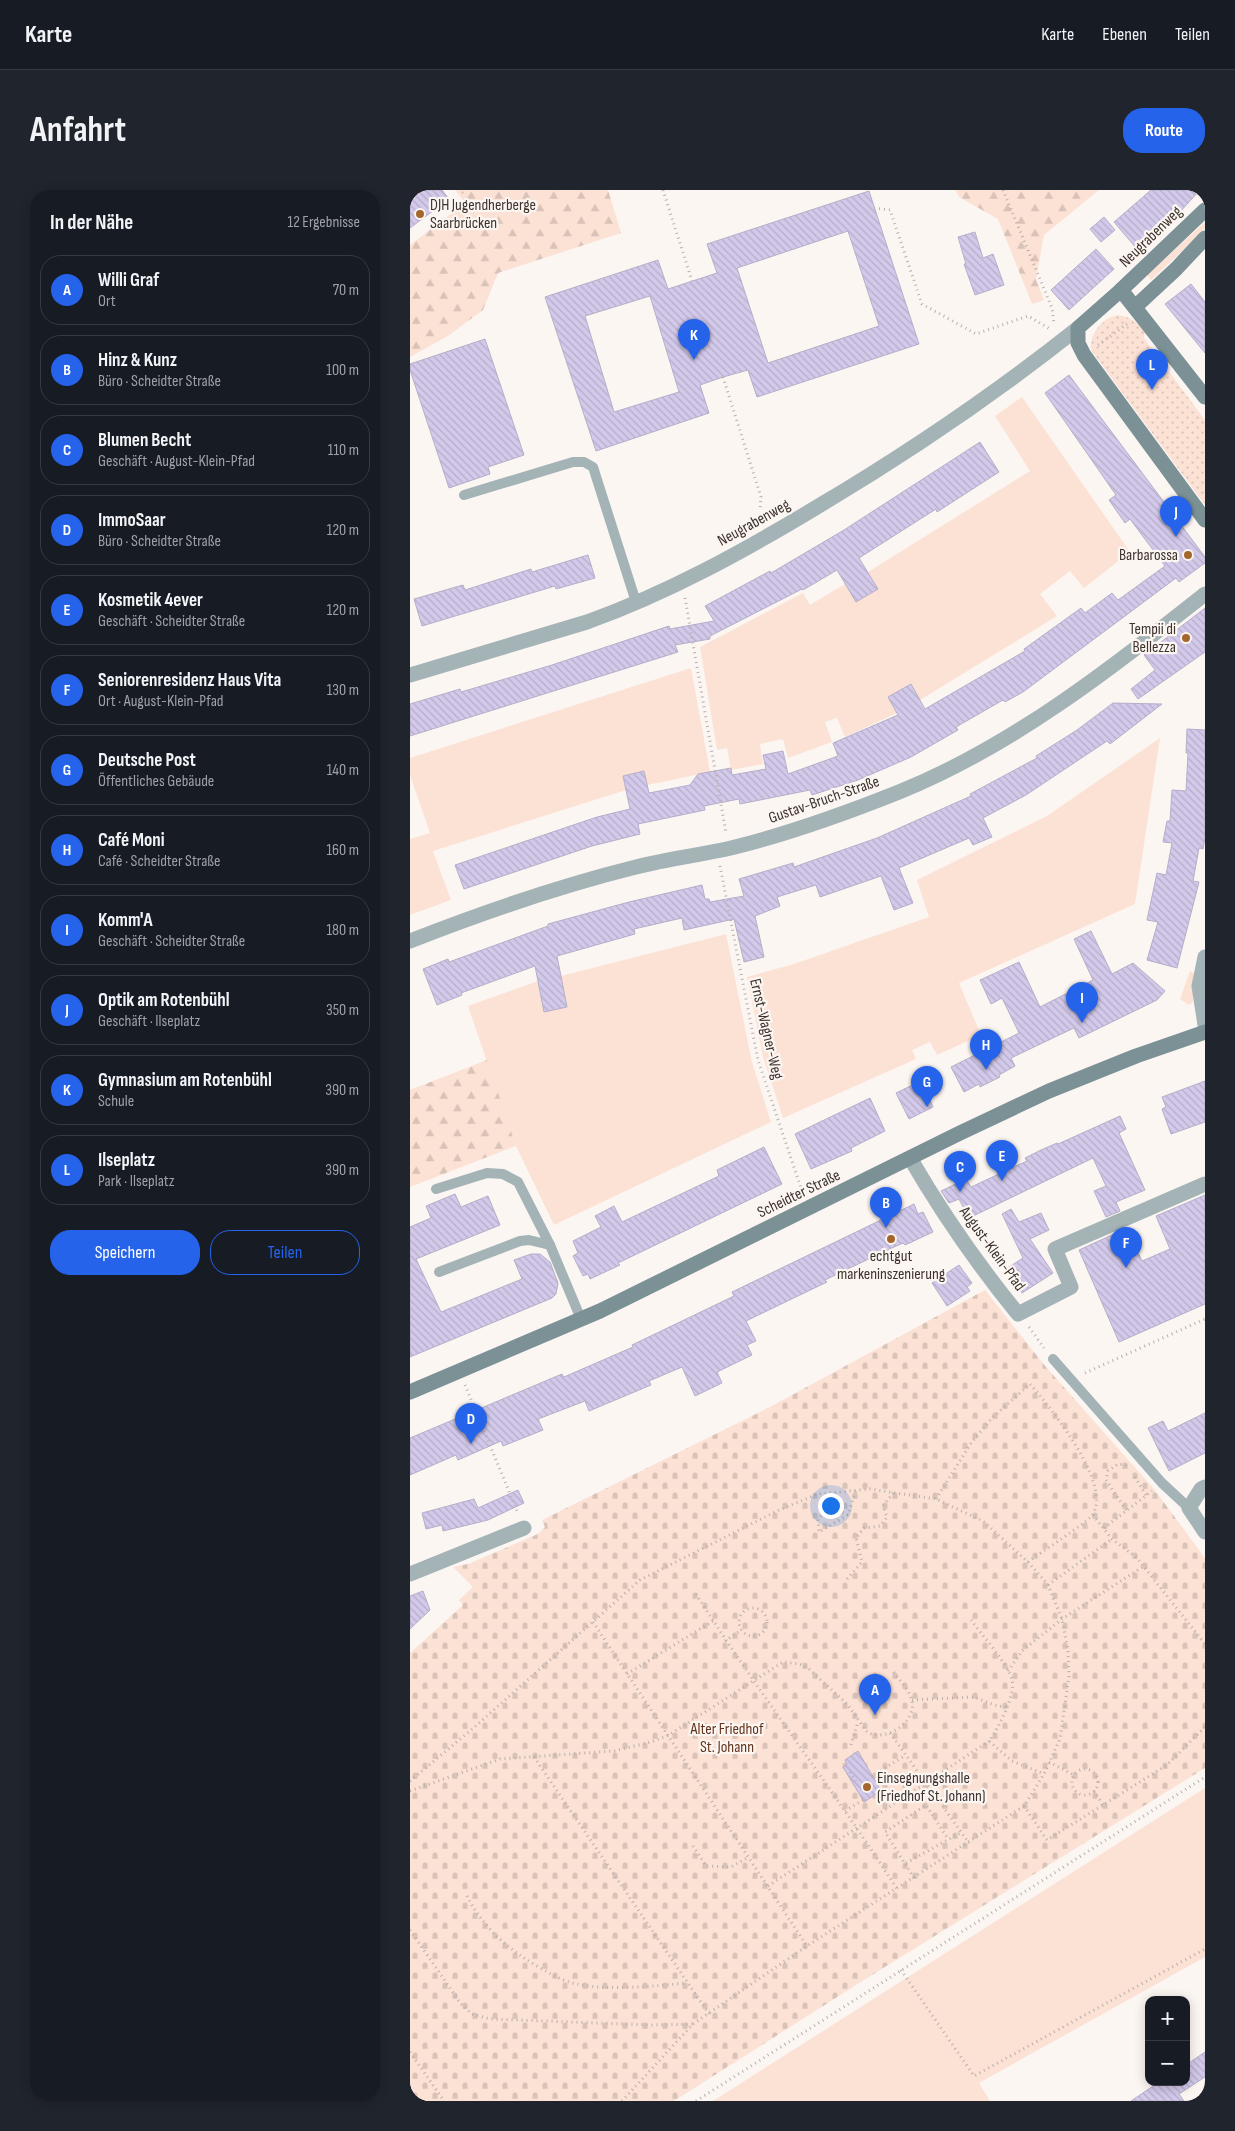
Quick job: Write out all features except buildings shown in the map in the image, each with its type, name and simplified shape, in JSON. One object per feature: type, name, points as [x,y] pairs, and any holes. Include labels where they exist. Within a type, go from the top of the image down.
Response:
[{"type":"main road","name":"Neugrabenweg","points":[[1078,328],[1205,210]]},
{"type":"main road","points":[[1134,313],[1205,238]]},
{"type":"main road","points":[[1121,290],[1134,313],[1205,397]]},
{"type":"main road","points":[[1078,328],[1078,343],[1084,355],[1205,520]]},
{"type":"main road","name":"Scheidter Straße","points":[[410,1392],[581,1320],[910,1158],[1080,1078],[1205,1032]]},
{"type":"street","name":"Neugrabenweg","points":[[410,675],[587,622],[682,582],[772,534],[888,465],[974,407],[1078,328]]},
{"type":"street","name":"Gustav-Bruch-Straße","points":[[410,941],[497,909],[581,882],[638,866],[723,850],[780,835],[854,810],[902,791],[956,766],[1014,734],[1128,655],[1205,594]]},
{"type":"street","points":[[1205,957],[1199,986],[1205,1025]]},
{"type":"street","name":"August-Klein-Pfad","points":[[910,1158],[988,1278],[1018,1314],[1071,1287],[1055,1249],[1205,1184]]},
{"type":"street","points":[[1205,1487],[1201,1489],[1189,1508],[1205,1532]]},
{"type":"street","points":[[410,1574],[524,1528]]},
{"type":"lane","points":[[464,495],[573,462],[584,462],[593,467],[636,602]]},
{"type":"lane","points":[[436,1189],[479,1175],[503,1174],[518,1182],[550,1245],[581,1320]]},
{"type":"lane","points":[[440,1272],[520,1241],[529,1240],[550,1245]]},
{"type":"lane","points":[[1052,1358],[1162,1483],[1189,1508]]},
{"type":"path","points":[[663,190],[692,281]]},
{"type":"path","points":[[1003,190],[1054,316]]},
{"type":"path","points":[[874,208],[890,210],[922,304],[976,334],[1028,316],[1054,332]]},
{"type":"path","points":[[1091,350],[1134,313]]},
{"type":"path","points":[[723,377],[761,497],[760,510]]},
{"type":"path","name":"Ernst-Wagner-Weg","points":[[682,582],[723,850],[758,1060],[796,1178],[809,1208]]},
{"type":"path","points":[[1070,1379],[1205,1319]]},
{"type":"path","points":[[1030,1329],[1042,1345]]},
{"type":"path","points":[[459,1372],[524,1528]]},
{"type":"path","points":[[936,1499],[971,1443],[993,1417],[1030,1384],[1059,1418],[1084,1462],[1094,1483],[1097,1502],[1093,1515],[1028,1562]]},
{"type":"path","points":[[1126,1510],[1106,1480],[1108,1471],[1118,1464],[1127,1465],[1146,1495]]},
{"type":"path","points":[[848,1515],[837,1510],[824,1512],[818,1520],[819,1532],[848,1515],[856,1490]]},
{"type":"path","points":[[410,1781],[640,1580],[778,1510],[818,1494],[856,1490],[895,1492],[936,1499],[983,1521],[1028,1562],[1048,1585],[1062,1619],[1068,1650],[1069,1676],[1060,1739],[1044,1774],[1024,1806],[807,1946],[693,2024],[622,2101]]},
{"type":"path","points":[[847,1579],[862,1562],[856,1538],[864,1528],[880,1526],[887,1517],[883,1506],[895,1492]]},
{"type":"path","points":[[1104,1528],[1136,1503]]},
{"type":"path","points":[[1093,1515],[1112,1539],[1137,1558],[1144,1566],[1205,1644]]},
{"type":"path","points":[[1048,1585],[1112,1539]]},
{"type":"path","points":[[1008,1671],[1023,1650],[1062,1619],[1144,1566]]},
{"type":"path","points":[[696,1594],[726,1641],[857,1827],[896,1889]]},
{"type":"path","points":[[753,1608],[764,1614],[766,1628],[759,1635],[749,1636],[741,1630],[739,1618],[744,1610],[753,1608]]},
{"type":"path","points":[[768,1886],[989,1741],[1000,1727],[1013,1682],[1008,1671],[970,1620]]},
{"type":"path","points":[[594,1622],[807,1946]]},
{"type":"path","points":[[627,1674],[713,1622]]},
{"type":"path","points":[[726,1641],[741,1630]]},
{"type":"path","points":[[410,1791],[500,1759],[621,1749],[651,1742],[668,1735],[783,1662],[800,1664],[847,1704],[858,1721],[870,1734],[882,1736],[890,1733],[910,1718],[913,1710],[912,1700],[894,1671]]},
{"type":"path","points":[[912,1700],[974,1697],[996,1706],[1007,1707]]},
{"type":"path","points":[[852,1745],[858,1721]]},
{"type":"path","points":[[1024,1806],[1046,1840],[1167,1766],[1205,1726]]},
{"type":"path","points":[[890,1733],[969,1843]]},
{"type":"path","points":[[989,1741],[1012,1761],[1044,1774]]},
{"type":"path","points":[[872,1776],[906,1755]]},
{"type":"path","points":[[534,1757],[709,2014]]},
{"type":"path","points":[[1049,1762],[1074,1775]]},
{"type":"path","points":[[1085,1769],[1093,1771],[1098,1779],[1094,1791],[1086,1794],[1078,1793],[1073,1787],[1076,1771],[1085,1769]]},
{"type":"path","points":[[850,1772],[856,1781]]},
{"type":"path","points":[[696,2101],[1205,1777]]},
{"type":"path","points":[[1094,1791],[1103,1805]]},
{"type":"path","points":[[845,1811],[863,1800]]},
{"type":"path","points":[[914,1878],[886,1832],[926,1805],[948,1839]]},
{"type":"path","points":[[906,1863],[962,1832]]},
{"type":"path","points":[[693,1846],[706,1866],[731,1867],[749,1857]]},
{"type":"path","points":[[467,1896],[484,1924],[503,1944],[563,1980],[588,1986],[687,1984]]},
{"type":"path","points":[[410,1930],[461,2004],[472,2014],[490,2020],[652,2025],[693,2024]]},
{"type":"path","points":[[901,1970],[974,2076],[1205,1949]]},
{"type":"path","points":[[410,2052],[444,2101]]},
{"type":"green space","points":[[455,190],[470,190],[465,203]]},
{"type":"green space","points":[[470,190],[608,190],[621,233],[498,273],[483,310],[448,336],[410,357],[410,245],[465,203]]},
{"type":"green space","points":[[955,190],[1099,190],[1044,235],[1036,279],[1044,300],[1032,304],[998,219],[959,197]]},
{"type":"green space","points":[[1205,222],[1205,228],[1200,234],[1151,280],[1147,275]]},
{"type":"green space","points":[[1118,315],[1133,320],[1145,332],[1144,338],[1205,420],[1205,505],[1091,350],[1091,344],[1098,327],[1107,319]]},
{"type":"green space","points":[[1022,397],[1130,552],[1084,588],[1070,571],[1040,594],[1057,616],[920,700],[911,684],[889,697],[897,713],[845,737],[837,718],[825,722],[832,742],[788,758],[783,739],[760,744],[763,764],[731,770],[727,748],[717,750],[700,647],[803,593],[810,605],[845,584],[856,601],[878,589],[868,572],[1030,471],[995,416]]},
{"type":"green space","points":[[691,668],[710,772],[647,785],[644,771],[624,776],[626,790],[433,851],[451,900],[410,915],[410,839],[430,833],[410,775],[410,758]]},
{"type":"green space","points":[[1160,738],[1135,904],[959,983],[981,1035],[937,1055],[930,1042],[912,1050],[916,1059],[783,1118],[763,1057],[747,977],[794,964],[929,917],[917,880],[1047,816]]},
{"type":"green space","points":[[726,934],[752,1062],[771,1122],[554,1225],[516,1146],[468,1006],[538,981],[544,1011],[567,1007],[561,976]]},
{"type":"green space","points":[[1190,971],[1194,973],[1193,1002],[1189,1005],[1180,999]]},
{"type":"green space","points":[[487,1060],[516,1146],[410,1187],[410,1090]]},
{"type":"green space","name":"Alter Friedhof St. Johann","points":[[985,1290],[1046,1367],[1154,1489],[1205,1558],[1205,1768],[864,1980],[674,2101],[410,2101],[410,1653],[463,1605],[459,1600],[473,1587],[453,1567],[468,1564],[538,1534],[545,1527],[542,1520],[770,1407]]},
{"type":"green space","points":[[1205,1788],[1205,1957],[979,2083],[990,2101],[713,2101]]},
{"type":"place","name":"DJH Jugendherberge Saarbrücken","points":[[420,214]]},
{"type":"place","name":"Gymnasium am Rotenbühl","points":[[694,360]]},
{"type":"place","name":"Ilseplatz","points":[[1152,390]]},
{"type":"place","name":"Optik am Rotenbühl","points":[[1176,537]]},
{"type":"place","name":"Barbarossa","points":[[1188,555]]},
{"type":"place","name":"Tempii di Bellezza","points":[[1186,638]]},
{"type":"place","name":"Komm'A","points":[[1082,1023]]},
{"type":"place","name":"Café Moni","points":[[986,1070]]},
{"type":"place","name":"Deutsche Post","points":[[927,1107]]},
{"type":"place","name":"Kosmetik 4ever","points":[[1002,1181]]},
{"type":"place","name":"Blumen Becht","points":[[960,1192]]},
{"type":"place","name":"Hinz & Kunz","points":[[886,1228]]},
{"type":"place","name":"echtgut markeninszenierung","points":[[891,1239]]},
{"type":"place","name":"Seniorenresidenz Haus Vita","points":[[1126,1268]]},
{"type":"place","name":"ImmoSaar","points":[[471,1444]]},
{"type":"place","name":"Willi Graf","points":[[875,1715]]},
{"type":"place","name":"Einsegnungshalle (Friedhof St. Johann)","points":[[867,1787]]}]
